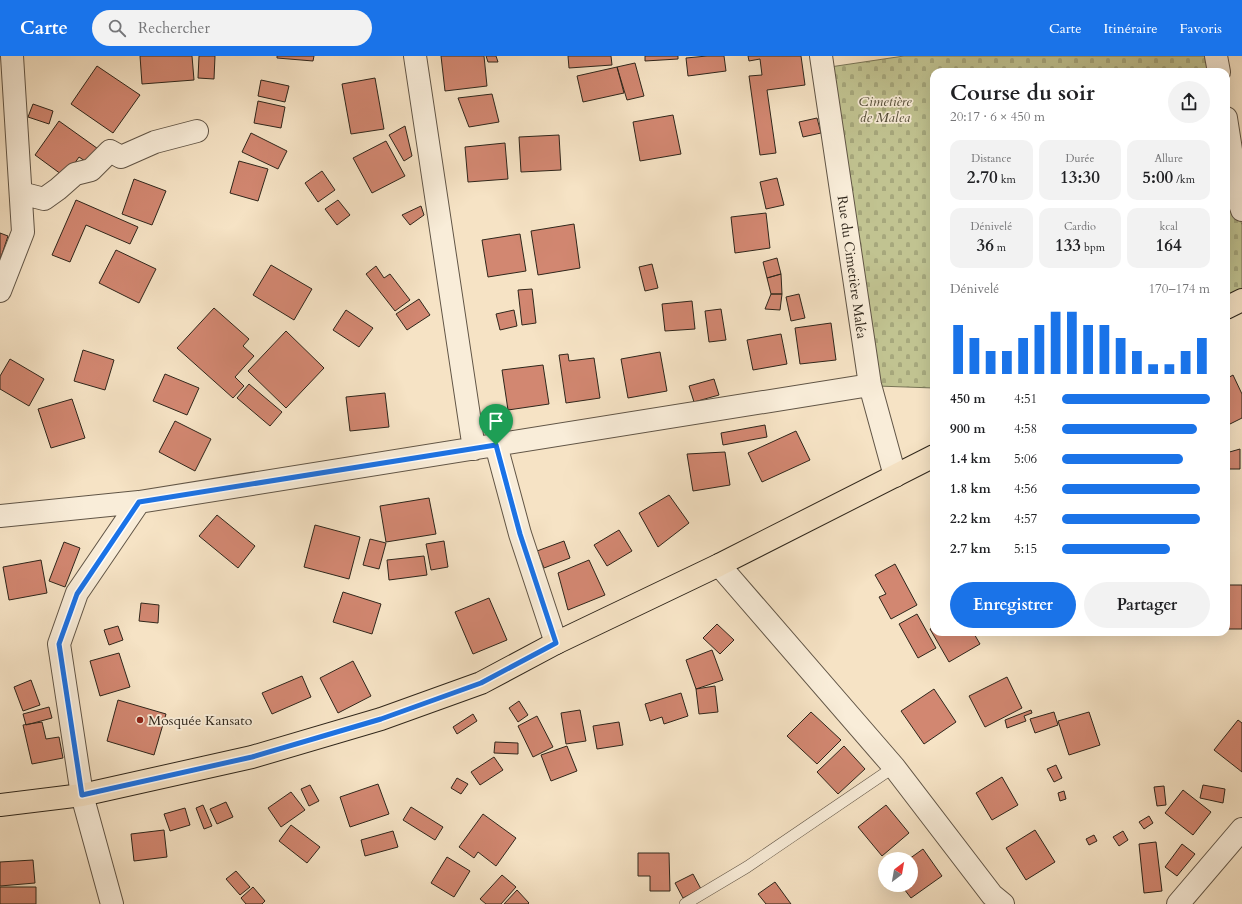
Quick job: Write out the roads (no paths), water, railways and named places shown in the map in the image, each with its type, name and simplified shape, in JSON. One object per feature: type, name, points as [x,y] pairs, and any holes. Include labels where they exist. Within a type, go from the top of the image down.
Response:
[{"type":"main road","points":[[1230,306],[1242,300]]},
{"type":"main road","points":[[0,805],[82,795],[252,757],[381,719],[481,683],[556,643],[719,564],[930,458]]},
{"type":"street","points":[[0,291],[23,232],[12,56]]},
{"type":"street","points":[[415,56],[474,449]]},
{"type":"street","name":"Rue du Cimetière Maléa","points":[[821,56],[870,385],[895,476]]},
{"type":"street","points":[[1216,56],[1218,68]]},
{"type":"street","points":[[21,193],[44,199],[75,174],[91,170],[110,151],[121,157],[155,142],[197,131]]},
{"type":"street","points":[[1230,144],[1239,201],[1242,210]]},
{"type":"street","points":[[0,516],[139,502],[870,385]]},
{"type":"street","points":[[496,445],[520,534],[556,643]]},
{"type":"street","points":[[112,904],[82,795],[59,644],[77,594],[139,502]]},
{"type":"street","points":[[719,564],[894,767],[992,895],[1003,904]]},
{"type":"street","points":[[1178,904],[1242,829]]},
{"type":"lane","points":[[685,904],[747,867],[894,767]]},
{"type":"place","name":"Mosquée Kansato","points":[[140,720]]},
{"type":"park label","name":"Cimetière de Malea","points":[[885,110]]}]
